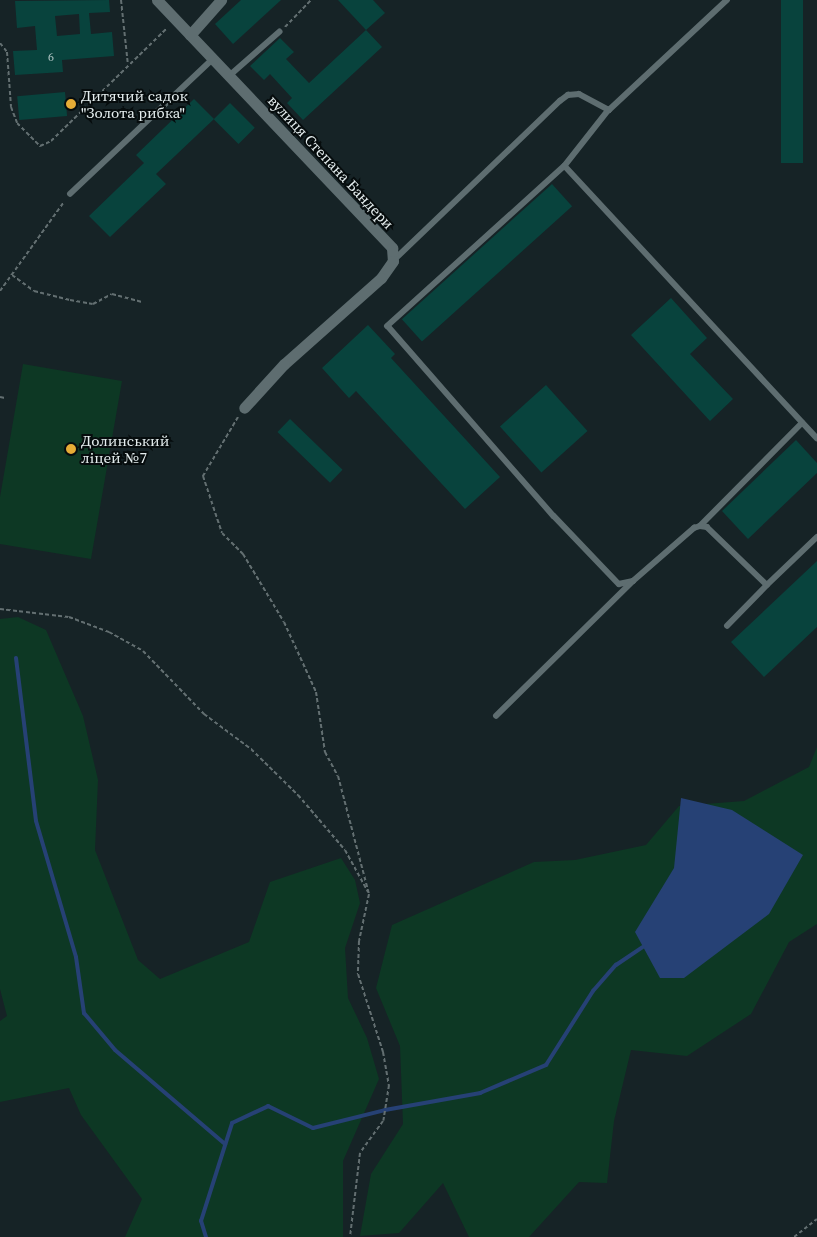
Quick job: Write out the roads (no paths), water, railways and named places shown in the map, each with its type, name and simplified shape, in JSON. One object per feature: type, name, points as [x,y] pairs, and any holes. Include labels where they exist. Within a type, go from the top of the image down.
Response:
[{"type":"street","name":"вулиця Степана Бандери","points":[[157,0],[392,248],[393,261]]},
{"type":"street","points":[[190,35],[221,0]]},
{"type":"street","points":[[244,408],[284,364],[381,278],[393,261]]},
{"type":"lane","points":[[633,581],[619,584],[554,516],[388,326],[565,166],[609,110],[727,0]]},
{"type":"lane","points":[[229,76],[279,32]]},
{"type":"lane","points":[[70,194],[213,59]]},
{"type":"lane","points":[[393,261],[568,95],[579,94],[609,110]]},
{"type":"lane","points":[[565,166],[817,438]]},
{"type":"lane","points":[[700,526],[802,423]]},
{"type":"lane","points":[[496,716],[633,581],[694,528],[706,526],[767,586]]},
{"type":"lane","points":[[727,626],[817,537]]},
{"type":"water","points":[[681,798],[732,810],[803,855],[769,914],[684,978],[660,978],[635,932],[674,868]]},
{"type":"waterway","points":[[16,658],[36,821],[76,957],[84,1013],[115,1050],[225,1144]]},
{"type":"waterway","points":[[206,1237],[201,1221],[232,1123],[268,1106],[313,1128],[385,1110],[480,1093],[546,1065],[593,991],[616,965],[643,947]]},
{"type":"place","name":"Дитячий садок \"Золота рибка\"","points":[[71,104]]},
{"type":"place","name":"Долинський ліцей №7","points":[[71,449]]}]
